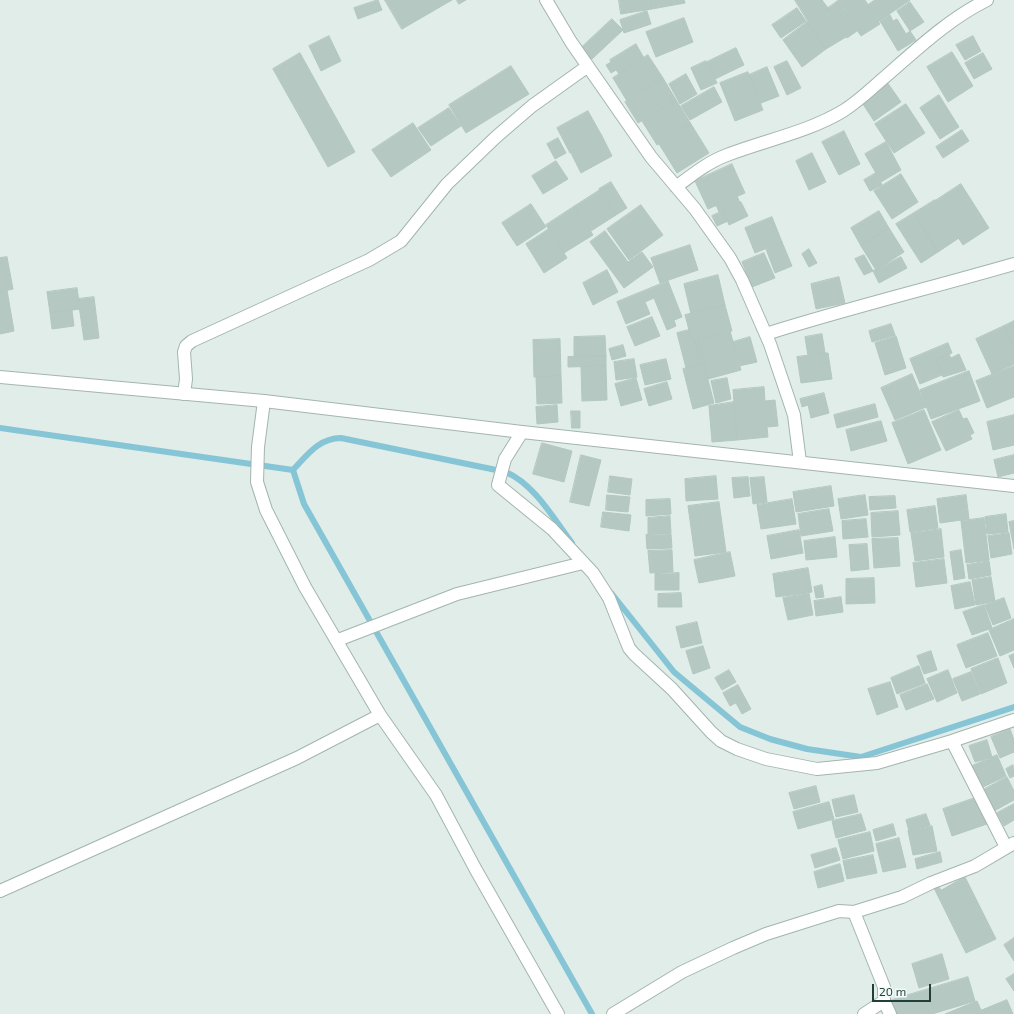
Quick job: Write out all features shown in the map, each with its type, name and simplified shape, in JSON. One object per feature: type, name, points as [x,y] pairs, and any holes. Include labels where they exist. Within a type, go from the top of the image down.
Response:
[{"type":"street","points":[[546,0],[588,66],[651,157],[695,209],[730,258],[742,280],[766,334],[794,415],[800,462]]},
{"type":"street","points":[[676,187],[699,169],[726,155],[809,127],[843,111],[863,97],[925,42],[955,20],[987,0]]},
{"type":"street","points":[[184,394],[186,379],[184,352],[186,346],[192,341],[370,260],[401,241],[447,184],[496,137],[532,106],[588,66]]},
{"type":"street","points":[[766,334],[840,311],[938,286],[1014,264]]},
{"type":"street","points":[[0,377],[264,401],[328,410],[522,432],[1014,486]]},
{"type":"street","points":[[264,401],[258,447],[257,482],[266,510],[305,587],[343,638],[380,715],[436,795],[476,870],[558,1014]]},
{"type":"street","points":[[522,432],[505,459],[498,485],[552,529],[583,563],[602,585],[629,648],[672,689],[721,741],[737,750],[766,759],[817,769],[877,763],[952,741],[1014,720]]},
{"type":"street","points":[[343,638],[457,594],[583,563]]},
{"type":"street","points":[[0,891],[297,758],[380,715]]},
{"type":"street","points":[[613,1014],[682,972],[766,934],[839,912],[854,912],[902,897],[931,883],[976,866],[1010,845],[952,741]]},
{"type":"street","points":[[854,912],[884,987],[884,1001],[890,1014]]},
{"type":"street","points":[[864,1014],[884,1001]]},
{"type":"building","points":[[378,0],[382,10],[358,19],[354,8]]},
{"type":"building","points":[[385,0],[452,0],[402,29]]},
{"type":"building","points":[[457,0],[466,0],[459,4]]},
{"type":"building","points":[[619,0],[651,0],[652,9],[621,14]]},
{"type":"building","points":[[651,0],[684,0],[685,3],[652,9]]},
{"type":"building","points":[[795,0],[822,0],[828,8],[808,21]]},
{"type":"building","points":[[838,0],[864,0],[846,12]]},
{"type":"building","points":[[865,0],[880,24],[861,36],[845,12]]},
{"type":"building","points":[[875,0],[910,0],[879,21],[868,5]]},
{"type":"building","points":[[838,1],[857,31],[847,38],[828,8]]},
{"type":"building","points":[[910,2],[924,22],[910,31],[897,11]]},
{"type":"building","points":[[797,8],[806,21],[781,38],[772,25]]},
{"type":"building","points":[[828,8],[846,37],[826,49],[807,22]]},
{"type":"building","points":[[647,11],[651,24],[624,33],[620,20]]},
{"type":"building","points":[[890,15],[893,21],[897,19],[906,34],[910,31],[916,40],[898,51],[880,21]]},
{"type":"building","points":[[684,18],[693,42],[656,57],[646,32]]},
{"type":"building","points":[[612,19],[623,30],[592,59],[581,48]]},
{"type":"building","points":[[807,22],[826,49],[802,67],[783,40]]},
{"type":"building","points":[[329,36],[341,61],[321,71],[309,46]]},
{"type":"building","points":[[973,36],[981,51],[965,60],[956,45]]},
{"type":"building","points":[[636,44],[644,58],[619,74],[616,70],[611,73],[606,65],[611,62],[610,60]]},
{"type":"building","points":[[736,48],[744,65],[715,79],[707,62]]},
{"type":"building","points":[[952,52],[973,86],[948,102],[927,67]]},
{"type":"building","points":[[300,53],[355,152],[328,167],[273,69]]},
{"type":"building","points":[[983,53],[992,69],[974,79],[965,63]]},
{"type":"building","points":[[648,55],[663,78],[627,101],[613,78]]},
{"type":"building","points":[[706,61],[717,83],[701,90],[691,68]]},
{"type":"building","points":[[787,61],[801,88],[787,95],[774,67]]},
{"type":"building","points":[[511,66],[529,94],[466,133],[449,105]]},
{"type":"building","points":[[767,67],[779,96],[761,103],[749,75]]},
{"type":"building","points":[[748,72],[763,110],[735,121],[720,83]]},
{"type":"building","points":[[686,74],[697,94],[680,104],[669,84]]},
{"type":"building","points":[[663,78],[676,100],[638,123],[625,102]]},
{"type":"building","points":[[887,82],[901,102],[874,121],[861,101]]},
{"type":"building","points":[[714,87],[722,102],[690,120],[681,106]]},
{"type":"building","points":[[939,95],[959,127],[940,139],[920,108]]},
{"type":"building","points":[[676,100],[691,124],[657,145],[642,121]]},
{"type":"building","points":[[906,104],[925,133],[894,153],[875,124]]},
{"type":"building","points":[[449,108],[461,126],[431,146],[418,128]]},
{"type":"building","points":[[588,111],[602,136],[570,153],[557,128]]},
{"type":"building","points":[[413,123],[431,150],[391,177],[372,150]]},
{"type":"building","points":[[691,124],[709,153],[677,173],[659,144]]},
{"type":"building","points":[[962,130],[969,141],[943,158],[936,147]]},
{"type":"building","points":[[844,131],[860,164],[839,175],[822,142]]},
{"type":"building","points":[[602,136],[612,156],[581,173],[571,153]]},
{"type":"building","points":[[558,138],[566,153],[555,159],[547,144]]},
{"type":"building","points":[[886,142],[901,170],[881,182],[865,154]]},
{"type":"building","points":[[812,153],[826,182],[809,190],[796,161]]},
{"type":"building","points":[[556,161],[568,179],[543,194],[532,176]]},
{"type":"building","points":[[732,164],[745,193],[708,209],[695,181]]},
{"type":"building","points":[[876,173],[882,185],[870,191],[864,180]]},
{"type":"building","points":[[901,174],[918,202],[892,219],[874,191]]},
{"type":"building","points":[[611,182],[627,208],[616,215],[599,189]]},
{"type":"building","points":[[961,184],[989,228],[963,245],[935,201]]},
{"type":"building","points":[[600,190],[616,215],[591,231],[575,206]]},
{"type":"building","points":[[737,196],[740,203],[719,212],[716,205]]},
{"type":"building","points":[[935,200],[959,238],[938,252],[914,213]]},
{"type":"building","points":[[741,202],[748,216],[729,225],[723,210]]},
{"type":"building","points":[[531,204],[546,227],[517,246],[502,223]]},
{"type":"building","points":[[641,205],[663,235],[629,260],[607,229]]},
{"type":"building","points":[[575,206],[593,235],[564,253],[546,225]]},
{"type":"building","points":[[723,211],[728,221],[717,226],[712,216]]},
{"type":"building","points":[[879,211],[889,228],[861,246],[851,228]]},
{"type":"building","points":[[914,213],[938,252],[921,263],[896,224]]},
{"type":"building","points":[[772,217],[782,242],[755,253],[745,228]]},
{"type":"building","points":[[889,228],[904,252],[876,270],[861,246]]},
{"type":"building","points":[[549,229],[567,258],[544,273],[526,244]]},
{"type":"building","points":[[605,231],[628,262],[642,252],[653,267],[624,288],[590,242]]},
{"type":"building","points":[[782,242],[792,266],[775,273],[766,249]]},
{"type":"building","points":[[690,245],[698,270],[660,283],[651,258]]},
{"type":"building","points":[[809,249],[817,263],[809,267],[802,254]]},
{"type":"building","points":[[764,253],[775,278],[752,287],[742,262]]},
{"type":"building","points":[[864,255],[873,271],[864,275],[855,259]]},
{"type":"building","points":[[7,257],[13,289],[0,292],[0,258]]},
{"type":"building","points":[[901,257],[907,268],[879,283],[873,271]]},
{"type":"building","points":[[607,270],[618,292],[593,305],[583,283]]},
{"type":"building","points":[[718,275],[725,305],[691,314],[684,284]]},
{"type":"building","points":[[839,277],[845,303],[816,309],[811,284]]},
{"type":"building","points":[[668,281],[682,317],[674,320],[676,326],[667,330],[654,298],[645,302],[650,314],[626,324],[617,302]]},
{"type":"building","points":[[77,288],[80,309],[50,313],[47,292]]},
{"type":"building","points":[[7,290],[14,331],[0,334],[0,292]]},
{"type":"building","points":[[94,297],[99,338],[84,340],[78,299]]},
{"type":"building","points":[[725,305],[732,331],[692,341],[685,315]]},
{"type":"building","points":[[72,310],[74,326],[52,329],[50,313]]},
{"type":"building","points":[[652,317],[660,336],[635,346],[627,327]]},
{"type":"building","points":[[1014,321],[1014,348],[1004,326]]},
{"type":"building","points":[[891,324],[895,335],[872,342],[869,331]]},
{"type":"building","points":[[1004,326],[1014,348],[1014,364],[992,374],[976,339]]},
{"type":"building","points":[[689,330],[692,341],[695,341],[701,364],[686,368],[677,333]]},
{"type":"building","points":[[730,331],[741,370],[708,379],[698,340]]},
{"type":"building","points":[[822,334],[825,353],[808,356],[805,337]]},
{"type":"building","points":[[605,336],[606,356],[574,357],[574,337]]},
{"type":"building","points":[[896,336],[906,368],[885,375],[875,343]]},
{"type":"building","points":[[750,337],[757,362],[739,366],[733,342]]},
{"type":"building","points":[[560,339],[561,376],[534,377],[533,340]]},
{"type":"building","points":[[698,340],[704,364],[701,364],[695,341]]},
{"type":"building","points":[[948,343],[952,353],[936,359],[942,375],[920,384],[910,359]]},
{"type":"building","points":[[623,345],[626,356],[612,360],[609,349]]},
{"type":"building","points":[[828,353],[832,379],[801,383],[797,357]]},
{"type":"building","points":[[949,354],[951,358],[959,354],[966,370],[943,377],[936,359]]},
{"type":"building","points":[[606,356],[606,366],[568,367],[568,357]]},
{"type":"building","points":[[634,359],[637,377],[616,380],[614,362]]},
{"type":"building","points":[[666,359],[671,379],[645,385],[640,365]]},
{"type":"building","points":[[704,364],[714,403],[693,409],[683,369]]},
{"type":"building","points":[[606,366],[607,400],[582,401],[581,367]]},
{"type":"building","points":[[1014,366],[1014,397],[987,408],[976,381]]},
{"type":"building","points":[[969,371],[980,401],[931,419],[920,390]]},
{"type":"building","points":[[912,374],[926,407],[895,420],[881,388]]},
{"type":"building","points":[[561,376],[562,403],[537,404],[536,377]]},
{"type":"building","points":[[636,378],[642,400],[621,406],[615,384]]},
{"type":"building","points":[[727,378],[731,399],[716,403],[711,381]]},
{"type":"building","points":[[667,382],[672,399],[649,406],[644,389]]},
{"type":"building","points":[[764,387],[765,401],[775,400],[778,426],[767,427],[768,437],[737,440],[733,390]]},
{"type":"building","points":[[824,393],[829,413],[811,418],[808,405],[802,407],[800,399]]},
{"type":"building","points":[[734,402],[737,440],[712,442],[709,406]]},
{"type":"building","points":[[875,404],[878,417],[837,428],[834,415]]},
{"type":"building","points":[[557,405],[558,422],[537,424],[536,407]]},
{"type":"building","points":[[924,410],[941,450],[908,464],[892,423]]},
{"type":"building","points":[[959,410],[963,419],[967,418],[974,433],[970,435],[972,439],[946,451],[932,422]]},
{"type":"building","points":[[571,411],[580,411],[580,428],[572,428]]},
{"type":"building","points":[[1014,415],[1014,445],[993,450],[987,422]]},
{"type":"building","points":[[881,421],[887,441],[851,451],[846,430]]},
{"type":"building","points":[[542,443],[572,451],[564,482],[533,474]]},
{"type":"building","points":[[581,455],[601,460],[589,506],[570,502]]},
{"type":"building","points":[[1014,455],[1014,473],[998,477],[994,460]]},
{"type":"building","points":[[610,476],[632,479],[630,495],[608,492]]},
{"type":"building","points":[[716,476],[718,499],[686,501],[685,479]]},
{"type":"building","points":[[748,477],[750,496],[734,498],[732,478]]},
{"type":"building","points":[[764,477],[767,502],[753,504],[750,478]]},
{"type":"building","points":[[831,486],[834,506],[796,512],[793,492]]},
{"type":"building","points":[[607,495],[630,497],[628,512],[606,510]]},
{"type":"building","points":[[865,495],[868,515],[841,519],[838,499]]},
{"type":"building","points":[[966,495],[969,519],[940,523],[937,499]]},
{"type":"building","points":[[895,496],[896,508],[870,510],[869,497]]},
{"type":"building","points":[[670,499],[671,514],[646,516],[646,500]]},
{"type":"building","points":[[792,499],[796,524],[761,529],[757,505]]},
{"type":"building","points":[[719,502],[726,552],[695,556],[688,506]]},
{"type":"building","points":[[935,506],[938,528],[910,532],[907,510]]},
{"type":"building","points":[[829,509],[833,531],[801,536],[798,514]]},
{"type":"building","points":[[898,511],[900,535],[872,537],[871,513]]},
{"type":"building","points":[[603,512],[631,515],[629,531],[601,527]]},
{"type":"building","points":[[1006,514],[1008,532],[987,534],[985,517]]},
{"type":"building","points":[[670,516],[671,533],[648,534],[648,518]]},
{"type":"building","points":[[984,518],[989,560],[966,563],[961,521]]},
{"type":"building","points":[[866,519],[868,537],[843,539],[842,521]]},
{"type":"building","points":[[1014,521],[1014,549],[1009,522]]},
{"type":"building","points":[[941,529],[944,557],[915,561],[911,533]]},
{"type":"building","points":[[799,530],[803,553],[771,559],[767,536]]},
{"type":"building","points":[[1009,533],[1012,554],[991,558],[988,536]]},
{"type":"building","points":[[671,534],[672,548],[647,549],[646,535]]},
{"type":"building","points":[[835,537],[837,557],[806,560],[804,541]]},
{"type":"building","points":[[898,538],[900,566],[874,568],[872,539]]},
{"type":"building","points":[[867,544],[869,569],[851,571],[849,545]]},
{"type":"building","points":[[672,550],[673,572],[650,573],[648,551]]},
{"type":"building","points":[[961,550],[965,578],[954,580],[950,552]]},
{"type":"building","points":[[730,552],[735,576],[699,583],[694,560]]},
{"type":"building","points":[[944,559],[947,583],[916,587],[913,563]]},
{"type":"building","points":[[989,561],[991,575],[969,579],[967,565]]},
{"type":"building","points":[[808,568],[812,592],[776,597],[773,574]]},
{"type":"building","points":[[679,573],[679,590],[655,590],[655,574]]},
{"type":"building","points":[[991,577],[995,601],[976,605],[972,580]]},
{"type":"building","points":[[874,578],[875,603],[846,604],[846,579]]},
{"type":"building","points":[[970,582],[975,605],[955,609],[951,586]]},
{"type":"building","points":[[822,585],[824,597],[816,598],[814,587]]},
{"type":"building","points":[[681,593],[682,607],[658,607],[658,594]]},
{"type":"building","points":[[809,593],[813,615],[788,620],[783,598]]},
{"type":"building","points":[[841,597],[843,612],[816,616],[814,601]]},
{"type":"building","points":[[1004,598],[1011,618],[993,625],[985,605]]},
{"type":"building","points":[[984,605],[992,628],[972,635],[963,612]]},
{"type":"building","points":[[1014,619],[1014,650],[1000,656],[989,630]]},
{"type":"building","points":[[697,622],[702,643],[681,648],[676,627]]},
{"type":"building","points":[[988,633],[997,656],[966,668],[957,645]]},
{"type":"building","points":[[703,646],[710,668],[693,674],[686,651]]},
{"type":"building","points":[[931,651],[937,670],[924,674],[917,656]]},
{"type":"building","points":[[1014,654],[1014,668],[1009,656]]},
{"type":"building","points":[[998,658],[1007,683],[981,694],[971,669]]},
{"type":"building","points":[[919,666],[925,683],[897,694],[891,678]]},
{"type":"building","points":[[729,670],[736,682],[722,690],[715,678]]},
{"type":"building","points":[[948,670],[957,693],[937,702],[927,679]]},
{"type":"building","points":[[971,672],[980,694],[962,701],[953,679]]},
{"type":"building","points":[[890,682],[898,707],[877,715],[868,689]]},
{"type":"building","points":[[927,684],[934,699],[906,710],[900,695]]},
{"type":"building","points":[[738,685],[745,698],[730,706],[723,693]]},
{"type":"building","points":[[745,698],[751,709],[742,714],[736,703]]},
{"type":"building","points":[[1010,729],[1014,740],[1014,752],[1000,758],[991,737]]},
{"type":"building","points":[[987,740],[992,757],[975,762],[969,746]]},
{"type":"building","points":[[997,755],[1006,776],[981,788],[972,766]]},
{"type":"building","points":[[1013,765],[1014,776],[1010,778],[1006,769]]},
{"type":"building","points":[[1007,777],[1014,791],[1014,800],[994,811],[983,790]]},
{"type":"building","points":[[816,786],[820,802],[794,809],[789,793]]},
{"type":"building","points":[[854,795],[858,812],[836,817],[832,800]]},
{"type":"building","points":[[978,797],[987,824],[952,836],[943,809]]},
{"type":"building","points":[[829,802],[834,819],[798,829],[793,812]]},
{"type":"building","points":[[1014,804],[1014,820],[1004,826],[997,813]]},
{"type":"building","points":[[861,814],[866,830],[836,838],[832,821]]},
{"type":"building","points":[[926,814],[930,825],[909,831],[906,820]]},
{"type":"building","points":[[893,824],[896,835],[876,841],[873,830]]},
{"type":"building","points":[[932,826],[937,851],[913,855],[908,831]]},
{"type":"building","points":[[870,832],[874,851],[843,859],[838,840]]},
{"type":"building","points":[[899,838],[906,867],[883,872],[876,844]]},
{"type":"building","points":[[836,848],[840,860],[815,868],[811,855]]},
{"type":"building","points":[[940,852],[942,862],[917,869],[915,859]]},
{"type":"building","points":[[873,855],[877,873],[847,879],[843,861]]},
{"type":"building","points":[[840,864],[844,881],[818,888],[814,872]]},
{"type":"building","points":[[965,877],[996,939],[966,953],[934,888],[938,886],[941,890]]},
{"type":"building","points":[[1014,938],[1014,961],[1004,945]]},
{"type":"building","points":[[942,954],[949,979],[919,988],[912,964]]},
{"type":"building","points":[[1014,974],[1014,991],[1006,979]]},
{"type":"building","points":[[968,977],[975,1001],[932,1014],[896,1014],[892,1000]]},
{"type":"building","points":[[1007,1000],[1013,1014],[945,1014],[977,1001],[981,1010]]},
{"type":"waterway","points":[[0,428],[293,470]]},
{"type":"waterway","points":[[293,470],[314,448],[326,441],[341,438],[506,472],[526,485],[535,494],[572,543]]},
{"type":"waterway","points":[[293,470],[304,504],[592,1014]]},
{"type":"waterway","points":[[612,594],[674,672],[740,727],[770,739],[807,749],[861,757],[1014,707]]}]
